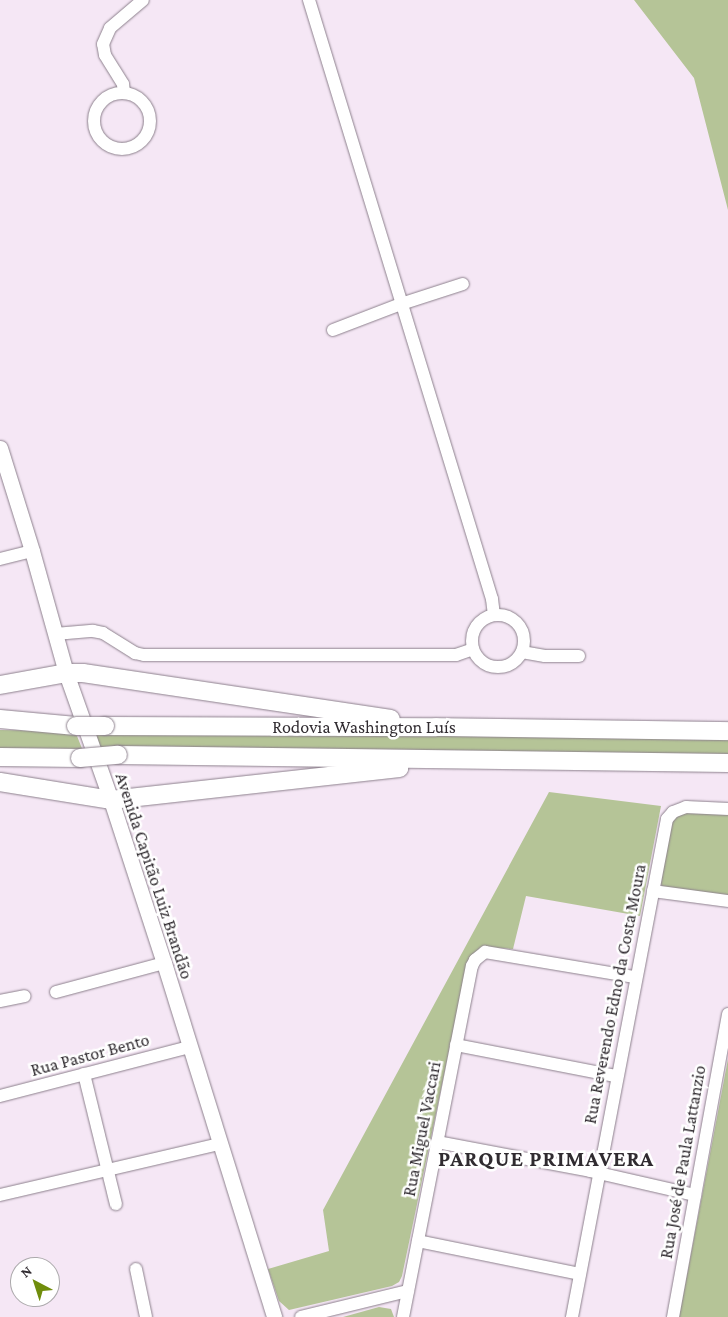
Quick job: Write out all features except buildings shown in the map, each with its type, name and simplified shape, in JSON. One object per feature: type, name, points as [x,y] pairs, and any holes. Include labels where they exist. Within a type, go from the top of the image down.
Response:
[{"type":"highway","points":[[0,685],[66,673],[83,673],[436,726]]},
{"type":"highway","name":"Rodovia Washington Luís","points":[[0,719],[76,726],[436,726],[728,731]]},
{"type":"highway","name":"Rodovia Washington Luís","points":[[0,757],[80,758],[118,756],[728,763]]},
{"type":"highway","points":[[0,782],[111,800],[466,760]]},
{"type":"main road","name":"Avenida Capitão Luiz Brandão","points":[[0,448],[32,551],[66,673],[111,800],[164,963],[274,1317]]},
{"type":"street","points":[[124,93],[123,84],[105,55],[103,44],[110,28],[143,0]]},
{"type":"street","points":[[309,0],[492,599],[494,615]]},
{"type":"street","points":[[124,93],[131,94],[142,101],[151,120],[145,139],[134,147],[121,150],[108,146],[98,136],[94,116],[105,99],[124,93]]},
{"type":"street","points":[[333,330],[401,304],[463,284]]},
{"type":"street","points":[[0,559],[32,551]]},
{"type":"street","points":[[494,615],[507,616],[521,628],[525,640],[522,652],[508,666],[496,668],[479,660],[472,649],[472,636],[478,625],[494,615]]},
{"type":"street","points":[[55,634],[94,631],[103,633],[135,654],[144,655],[456,655],[472,649]]},
{"type":"street","points":[[522,652],[544,656],[579,656]]},
{"type":"street","name":"Rua Reverendo Edno da Costa Moura","points":[[572,1317],[616,1076],[667,819],[673,812],[686,807],[728,809]]},
{"type":"street","points":[[653,891],[728,901]]},
{"type":"street","name":"Rua Miguel Vaccari","points":[[403,1317],[472,966],[479,955],[485,952],[635,977]]},
{"type":"street","points":[[56,992],[164,963]]},
{"type":"street","points":[[0,1001],[26,996]]},
{"type":"street","name":"Rua José de Paula Lattanzio","points":[[673,1317],[728,1014]]},
{"type":"street","points":[[456,1045],[616,1076]]},
{"type":"street","name":"Rua Pastor Bento","points":[[0,1096],[189,1047]]},
{"type":"street","points":[[84,1074],[116,1204]]},
{"type":"street","points":[[438,1142],[598,1173],[695,1195]]},
{"type":"street","points":[[0,1195],[219,1144]]},
{"type":"street","points":[[418,1241],[580,1274]]},
{"type":"street","points":[[136,1270],[146,1317]]},
{"type":"street","points":[[301,1317],[408,1291]]},
{"type":"green space","points":[[634,0],[728,0],[728,210],[694,78]]},
{"type":"green space","points":[[0,730],[72,731],[77,736],[83,751],[0,750]]},
{"type":"green space","points":[[106,732],[728,735],[728,755],[99,751],[95,735]]},
{"type":"green space","points":[[549,792],[661,806],[640,916],[526,896],[513,949],[484,947],[467,965],[402,1276],[399,1282],[392,1286],[289,1310],[279,1301],[268,1269],[329,1251],[323,1210]]},
{"type":"green space","points":[[688,810],[728,812],[728,896],[663,888],[661,884],[671,819]]},
{"type":"green space","points":[[728,1059],[728,1317],[679,1317]]},
{"type":"green space","points":[[379,1307],[391,1309],[394,1317],[343,1317]]},
{"type":"district","name":"PARQUE PRIMAVERA","points":[[546,1159]]}]
